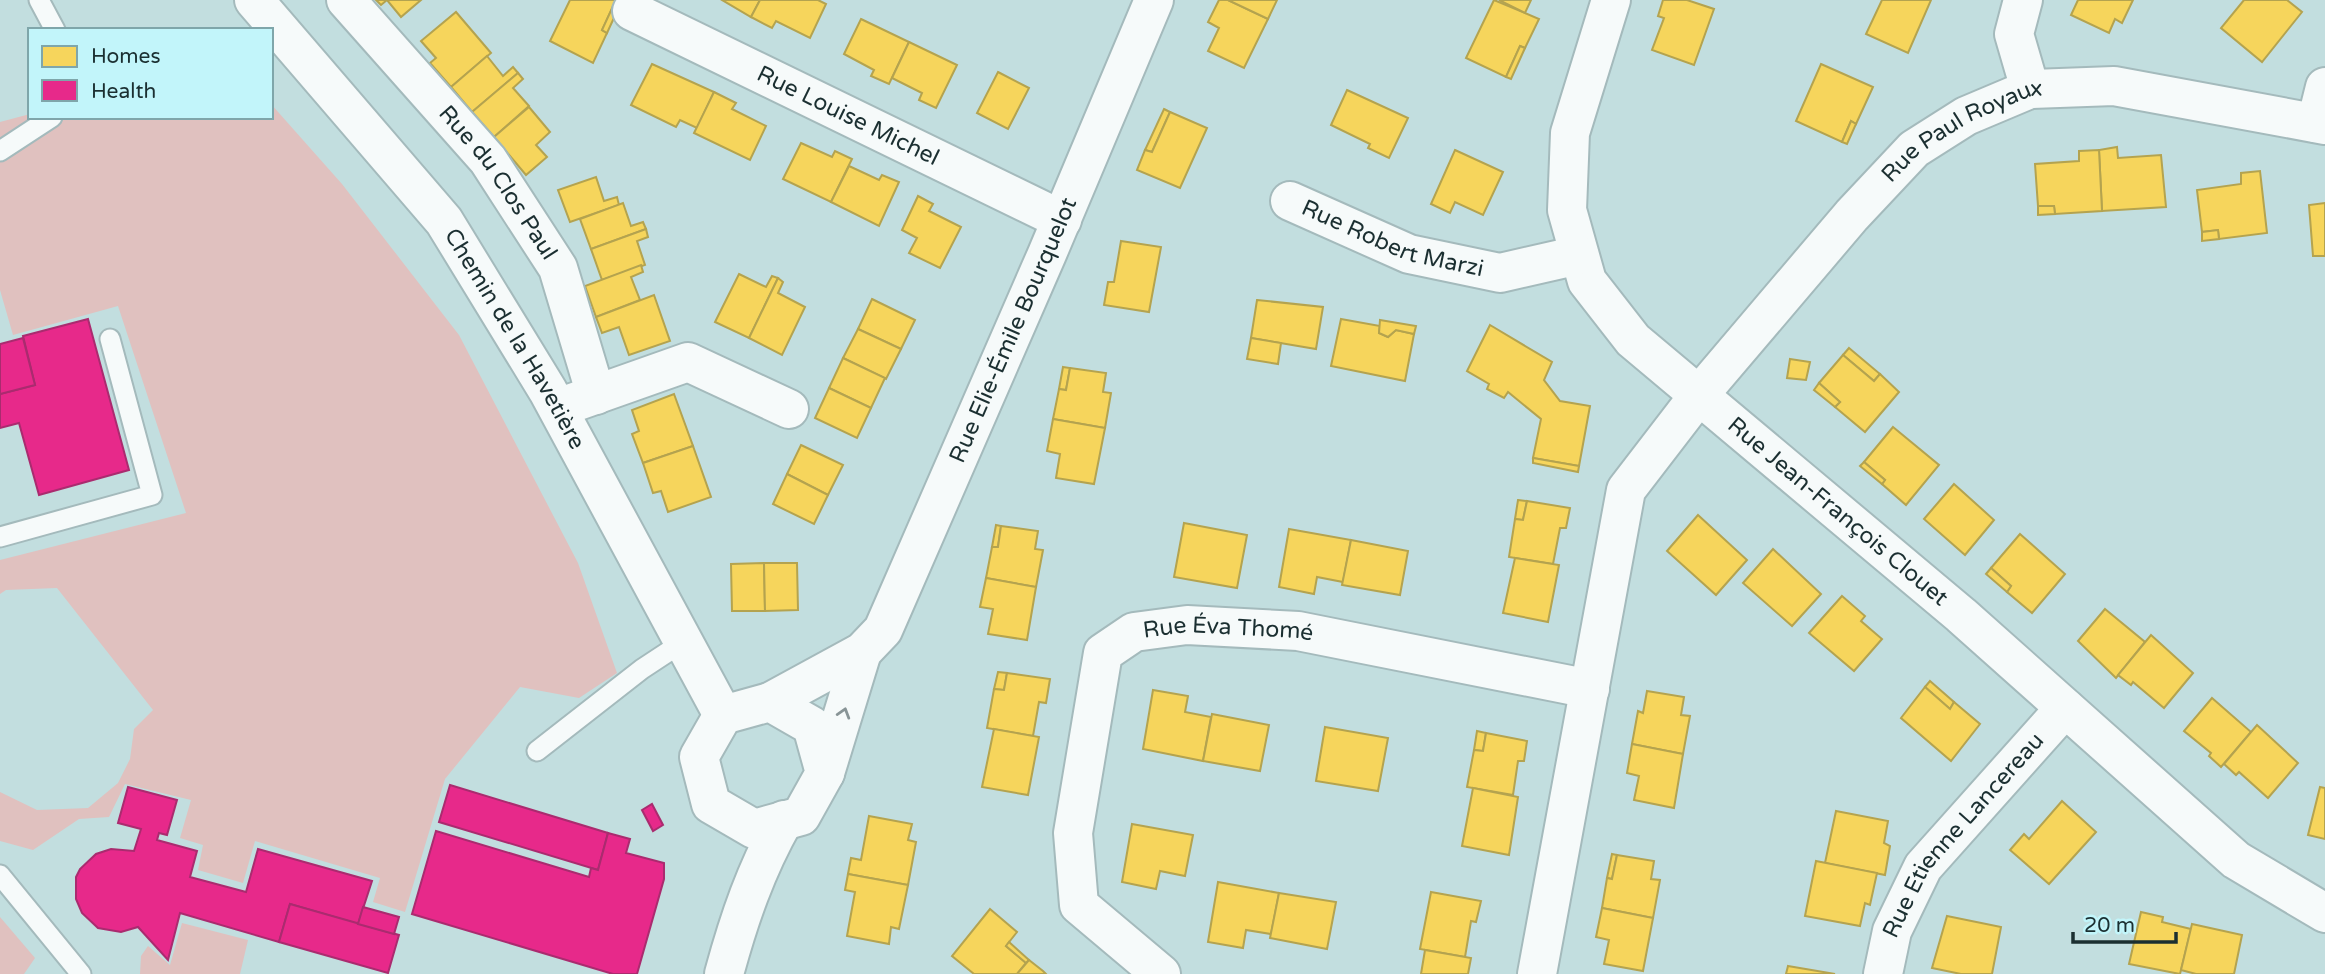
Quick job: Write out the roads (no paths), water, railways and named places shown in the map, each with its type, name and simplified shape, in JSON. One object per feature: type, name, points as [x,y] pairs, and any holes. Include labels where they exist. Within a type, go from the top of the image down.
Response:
[{"type":"street","name":"Rue du Clos Paul","points":[[346,0],[488,160],[558,268],[596,395]]},
{"type":"street","name":"Rue Elie-Émile Bourquelot","points":[[770,702],[862,652],[883,630],[1062,220],[1154,0]]},
{"type":"street","name":"Rue Jean-François Clouet","points":[[1611,0],[1570,133],[1567,210],[1587,281],[1633,340],[1961,615],[2236,860],[2325,913]]},
{"type":"street","points":[[2023,0],[2014,34],[2030,89]]},
{"type":"street","name":"Rue Louise Michel","points":[[632,11],[1062,220]]},
{"type":"street","name":"Chemin de la Havetière","points":[[258,15],[270,28]]},
{"type":"street","name":"Chemin de la Havetière","points":[[273,32],[444,221],[557,409],[723,715]]},
{"type":"street","name":"Rue Paul Royaux","points":[[1699,395],[1852,215],[1913,149],[1966,116],[2030,89],[2114,86],[2322,112]]},
{"type":"street","name":"Rue Robert Marzi","points":[[1290,201],[1409,254],[1500,273],[1579,255]]},
{"type":"street","points":[[557,409],[688,362],[789,409]]},
{"type":"street","points":[[1537,974],[1626,491],[1699,395]]},
{"type":"street","name":"Rue Éva Thomé","points":[[1161,974],[1079,905],[1073,833],[1103,653],[1134,632],[1187,625],[1298,631],[1590,689]]},
{"type":"street","name":"Rue Elie-Émile Bourquelot","points":[[825,773],[862,652]]},
{"type":"street","points":[[712,804],[754,829],[801,816],[825,773],[812,726],[770,702],[723,715],[699,757],[712,804],[735,853],[739,918]]},
{"type":"street","name":"Rue Etienne Lancereau","points":[[1884,974],[1892,930],[1923,867],[2065,708]]},
{"type":"street","points":[[724,974],[739,918],[760,863],[784,820]]},
{"type":"lane","points":[[39,0],[54,28]]},
{"type":"lane","points":[[0,151],[49,119]]},
{"type":"lane","points":[[0,537],[152,495],[110,339]]},
{"type":"lane","points":[[537,751],[642,669],[684,642]]},
{"type":"lane","points":[[0,875],[81,974]]}]
